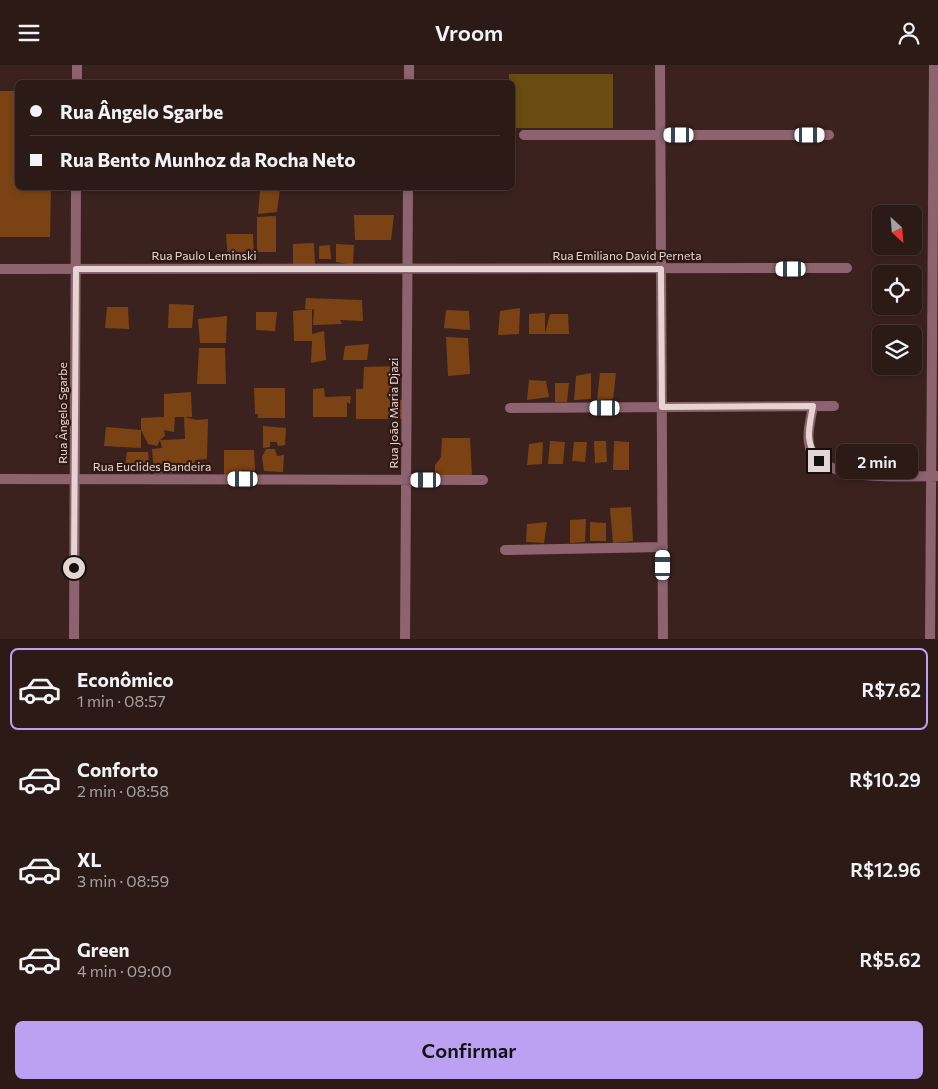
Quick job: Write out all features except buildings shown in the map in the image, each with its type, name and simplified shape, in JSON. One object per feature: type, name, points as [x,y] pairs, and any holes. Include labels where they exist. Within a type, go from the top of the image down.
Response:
[{"type":"street","points":[[77,65],[77,80]]},
{"type":"street","points":[[409,65],[409,80]]},
{"type":"street","points":[[660,65],[663,639]]},
{"type":"street","points":[[930,639],[934,476],[934,65]]},
{"type":"street","points":[[524,135],[829,135]]},
{"type":"street","name":"Rua Ângelo Sgarbe","points":[[74,639],[76,190]]},
{"type":"street","name":"Rua João Maria Djazi","points":[[405,639],[408,190]]},
{"type":"street","name":"Rua Emiliano David Perneta","points":[[408,269],[846,268]]},
{"type":"street","name":"Rua Paulo Leminski","points":[[0,269],[408,269]]},
{"type":"street","points":[[813,406],[808,439],[810,450],[819,461],[833,470],[849,473],[934,476]]},
{"type":"street","points":[[510,408],[834,406]]},
{"type":"street","name":"Rua Euclides Bandeira","points":[[0,479],[483,480]]},
{"type":"street","points":[[505,550],[663,547]]},
{"type":"shaded area","points":[[509,74],[613,74],[613,128],[515,128],[515,80],[509,80]]},
{"type":"route","points":[[74,568],[76,269],[661,269],[662,407],[813,406],[808,439],[810,450],[819,461]]}]
